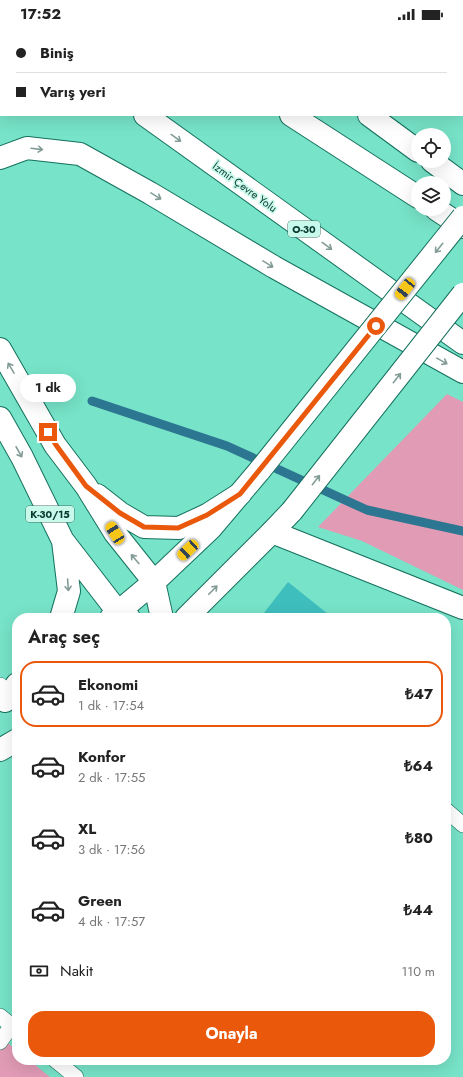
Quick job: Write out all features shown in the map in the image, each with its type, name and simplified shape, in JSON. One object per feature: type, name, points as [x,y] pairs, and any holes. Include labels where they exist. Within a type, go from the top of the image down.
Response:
[{"type":"main road","name":"İzmir Çevre Yolu","points":[[145,116],[463,343]]},
{"type":"main road","points":[[294,116],[411,192]]},
{"type":"main road","points":[[370,116],[411,146]]},
{"type":"main road","points":[[0,158],[27,148],[80,154],[150,193],[274,267],[463,372]]},
{"type":"main road","points":[[441,168],[463,184]]},
{"type":"main road","points":[[446,216],[463,227]]},
{"type":"main road","points":[[122,613],[211,528],[260,470],[463,217]]},
{"type":"main road","points":[[191,613],[292,510],[463,294]]},
{"type":"main road","points":[[0,349],[56,445],[86,486],[115,533],[154,582],[161,613]]},
{"type":"main road","name":"K-30/15","points":[[0,418],[22,457],[64,541],[69,591],[62,613]]},
{"type":"main road","points":[[86,486],[120,513],[144,527],[178,528],[207,515],[240,494]]},
{"type":"main road","points":[[272,532],[463,608]]},
{"type":"main road","points":[[64,541],[117,613]]},
{"type":"main road","points":[[0,750],[12,743]]},
{"type":"lane","points":[[451,814],[463,824]]},
{"type":"lane","points":[[0,1042],[10,1024]]},
{"type":"lane","points":[[61,1065],[76,1077]]},
{"type":"shaded area","points":[[447,394],[463,402],[463,590],[362,541],[318,527]]},
{"type":"shaded area","points":[[0,1037],[12,1046],[12,1065],[35,1065],[50,1077],[0,1077]]},
{"type":"building","points":[[288,582],[327,613],[264,613]]},
{"type":"waterway","points":[[92,401],[227,446],[367,510],[463,531]]},
{"type":"route","points":[[48,432],[86,486],[120,513],[144,527],[178,528],[207,515],[240,494],[376,326]]}]
